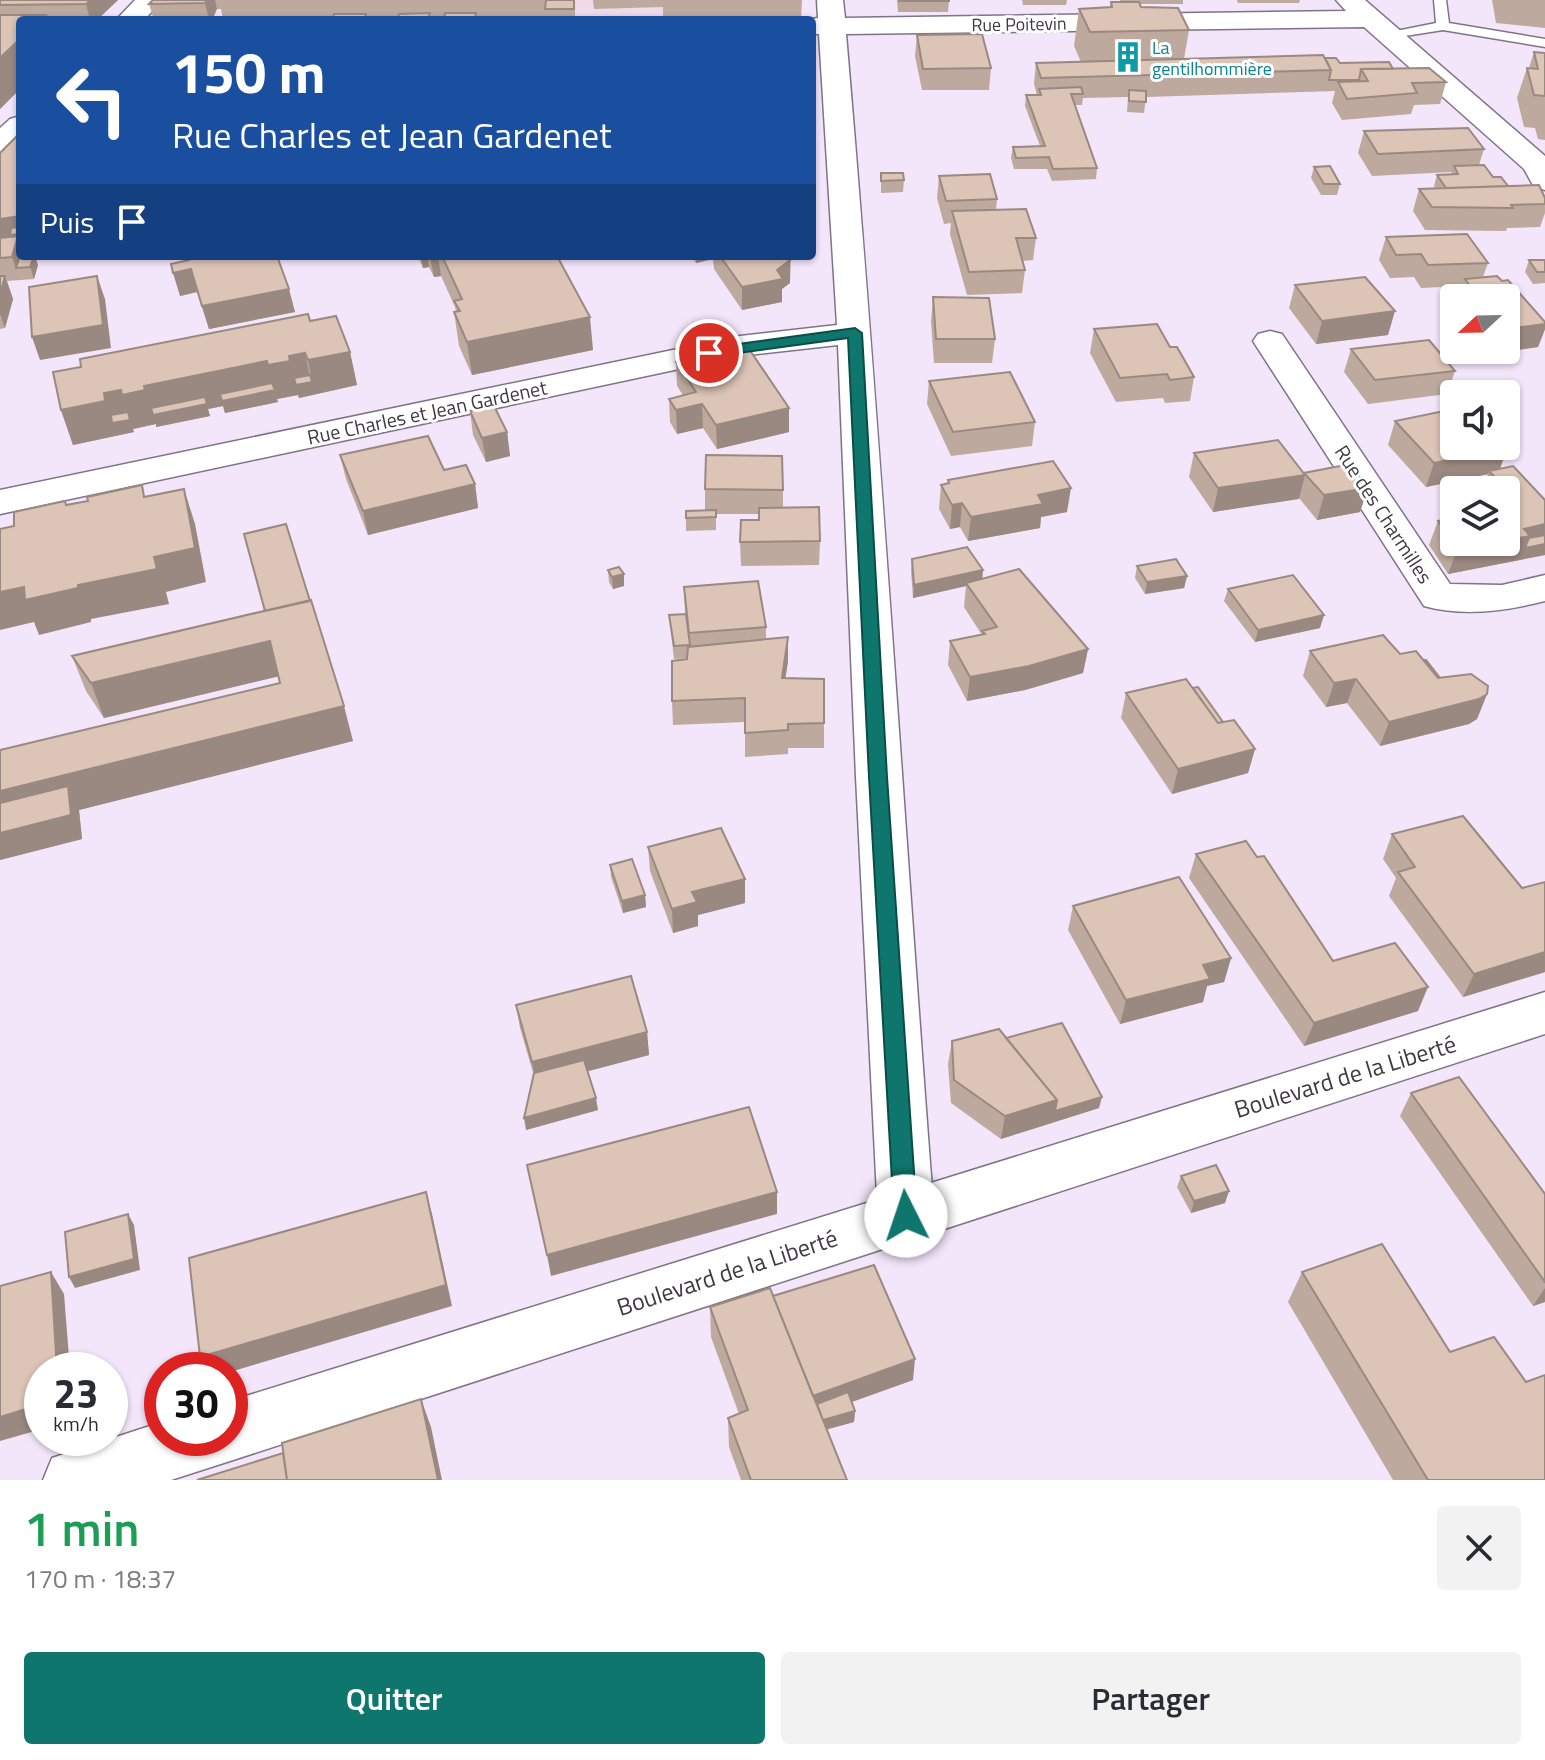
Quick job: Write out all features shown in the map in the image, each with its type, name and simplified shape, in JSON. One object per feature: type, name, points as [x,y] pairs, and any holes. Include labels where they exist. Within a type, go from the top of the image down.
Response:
[{"type":"street","points":[[133,16],[150,0]]},
{"type":"street","points":[[1349,0],[1537,165],[1545,181]]},
{"type":"street","points":[[824,18],[855,333],[879,792],[906,1216]]},
{"type":"street","name":"Rue Poitevin","points":[[824,18],[1381,28]]},
{"type":"street","points":[[0,144],[16,129]]},
{"type":"street","name":"Rue Charles et Jean Gardenet","points":[[0,502],[740,346],[855,333]]},
{"type":"street","name":"Rue des Charmilles","points":[[1270,341],[1438,597],[1502,598],[1545,588]]},
{"type":"street","name":"Boulevard de la Liberté","points":[[248,1425],[1545,1013]]},
{"type":"street","points":[[74,1480],[150,1456]]},
{"type":"lane","points":[[1440,0],[1443,26]]},
{"type":"lane","points":[[1381,28],[1443,26],[1545,43]]},
{"type":"shaded area","points":[[548,0],[801,0],[802,16],[546,16]]},
{"type":"building","points":[[0,0],[91,0],[86,4],[0,5]]},
{"type":"building","points":[[153,0],[207,0],[205,3],[149,4]]},
{"type":"building","points":[[546,0],[574,0],[574,9],[545,9]]},
{"type":"building","points":[[949,0],[949,1],[899,1]]},
{"type":"building","points":[[1111,2],[1139,2],[1141,7],[1178,8],[1189,30],[1090,32],[1079,9],[1112,7]]},
{"type":"building","points":[[430,13],[429,16],[399,16],[399,14]]},
{"type":"building","points":[[445,13],[476,13],[476,16],[444,16]]},
{"type":"building","points":[[334,14],[365,16],[333,16]]},
{"type":"building","points":[[0,15],[46,15],[16,16],[16,43],[0,58]]},
{"type":"building","points":[[982,34],[991,68],[923,69],[917,35]]},
{"type":"building","points":[[1534,52],[1545,53],[1545,96],[1534,95],[1527,68],[1538,69]]},
{"type":"building","points":[[1323,55],[1331,70],[1041,78],[1036,63]]},
{"type":"building","points":[[1325,58],[1336,58],[1340,63],[1389,62],[1393,69],[1361,69],[1359,80],[1329,80],[1331,70]]},
{"type":"building","points":[[1429,68],[1446,82],[1412,83],[1417,93],[1347,99],[1338,82],[1368,81],[1361,69]]},
{"type":"building","points":[[1081,87],[1083,94],[1071,94],[1097,168],[1053,169],[1049,157],[1016,158],[1013,147],[1045,146],[1026,95],[1041,95],[1039,89]]},
{"type":"building","points":[[1129,90],[1146,91],[1146,102],[1129,101]]},
{"type":"building","points":[[1468,128],[1484,149],[1378,154],[1364,131]]},
{"type":"building","points":[[16,137],[16,217],[0,219],[0,153]]},
{"type":"building","points":[[1484,165],[1493,177],[1501,177],[1508,186],[1446,188],[1437,175],[1458,174],[1454,166]]},
{"type":"building","points":[[1330,166],[1340,184],[1324,184],[1314,167]]},
{"type":"building","points":[[881,173],[903,173],[904,180],[881,181]]},
{"type":"building","points":[[990,174],[997,199],[946,201],[939,176]]},
{"type":"building","points":[[1539,185],[1545,204],[1511,205],[1513,208],[1432,207],[1419,189]]},
{"type":"building","points":[[1026,209],[1036,238],[1016,238],[1025,270],[969,272],[952,211]]},
{"type":"building","points":[[1467,234],[1488,263],[1428,265],[1421,254],[1396,255],[1386,237]]},
{"type":"building","points":[[16,236],[12,257],[0,258],[0,238]]},
{"type":"building","points":[[19,260],[33,260],[30,267],[16,268]]},
{"type":"building","points":[[189,260],[278,260],[289,289],[202,306],[191,269],[173,273],[171,264]]},
{"type":"building","points":[[444,260],[559,260],[590,317],[467,342],[454,312],[460,311],[454,301],[462,299]]},
{"type":"building","points":[[723,260],[790,260],[777,270],[783,279],[742,287]]},
{"type":"building","points":[[1529,260],[1545,260],[1545,272],[1537,272]]},
{"type":"building","points":[[0,276],[5,276],[0,294]]},
{"type":"building","points":[[97,276],[103,325],[32,337],[29,287]]},
{"type":"building","points":[[1497,276],[1512,284],[1469,284],[1465,279]]},
{"type":"building","points":[[1365,277],[1395,311],[1322,321],[1295,285]]},
{"type":"building","points":[[1520,294],[1545,322],[1520,327]]},
{"type":"building","points":[[933,297],[989,298],[995,339],[936,339]]},
{"type":"building","points":[[308,314],[310,321],[336,316],[350,352],[308,360],[305,353],[289,356],[290,361],[268,365],[267,361],[144,386],[145,390],[122,395],[121,390],[104,393],[105,401],[61,410],[53,372],[81,367],[80,359]]},
{"type":"building","points":[[1157,324],[1170,347],[1177,347],[1194,377],[1170,380],[1167,374],[1120,378],[1094,329]]},
{"type":"building","points":[[1429,340],[1440,353],[1440,364],[1449,364],[1455,371],[1375,380],[1351,349]]},
{"type":"building","points":[[747,346],[789,408],[716,425],[702,404],[676,410],[669,399],[696,392],[676,362]]},
{"type":"building","points":[[1010,372],[1035,422],[953,432],[929,381]]},
{"type":"building","points":[[310,375],[312,382],[296,385],[294,378]]},
{"type":"building","points":[[272,383],[275,390],[222,401],[220,394]]},
{"type":"building","points":[[205,397],[207,404],[153,415],[151,408]]},
{"type":"building","points":[[494,406],[507,432],[482,438],[470,411]]},
{"type":"building","points":[[128,412],[130,420],[112,423],[111,415]]},
{"type":"building","points":[[1440,412],[1440,460],[1449,460],[1434,463],[1395,421]]},
{"type":"building","points":[[428,436],[444,470],[466,465],[475,484],[363,511],[340,455]]},
{"type":"building","points":[[1278,440],[1305,475],[1218,488],[1194,453]]},
{"type":"building","points":[[706,455],[782,456],[783,490],[705,489]]},
{"type":"building","points":[[1053,461],[1071,488],[1038,495],[1043,504],[971,517],[962,503],[952,505],[941,485],[949,483],[948,480]]},
{"type":"building","points":[[1350,464],[1368,488],[1324,495],[1304,473]]},
{"type":"building","points":[[1513,466],[1545,500],[1545,524],[1524,529],[1530,536],[1520,538],[1520,476],[1494,476],[1489,471]]},
{"type":"building","points":[[142,485],[144,497],[184,489],[195,548],[154,557],[157,569],[78,585],[78,588],[25,600],[24,587],[0,592],[0,529],[14,526],[14,512],[65,501],[66,505],[88,501],[87,497]]},
{"type":"building","points":[[819,507],[820,541],[740,542],[741,520],[759,520],[759,508]]},
{"type":"building","points":[[716,510],[716,517],[686,518],[686,511]]},
{"type":"building","points":[[286,524],[310,601],[265,611],[244,534]]},
{"type":"building","points":[[1545,535],[1545,544],[1525,548],[1529,538]]},
{"type":"building","points":[[967,547],[983,570],[914,585],[912,559]]},
{"type":"building","points":[[1176,559],[1187,576],[1147,582],[1137,566]]},
{"type":"building","points":[[619,567],[624,574],[612,577],[608,570]]},
{"type":"building","points":[[1019,569],[1088,649],[1029,666],[970,677],[950,641],[985,634],[982,631],[997,627],[966,583]]},
{"type":"building","points":[[1293,575],[1324,615],[1258,630],[1228,589]]},
{"type":"building","points":[[758,581],[766,627],[689,633],[684,587]]},
{"type":"building","points":[[311,600],[344,706],[0,791],[0,750],[280,683],[270,641],[91,683],[72,656]]},
{"type":"building","points":[[686,614],[690,645],[674,646],[669,615]]},
{"type":"building","points":[[1383,635],[1400,654],[1416,651],[1438,678],[1471,674],[1488,686],[1487,694],[1479,699],[1389,722],[1356,679],[1334,683],[1310,651]]},
{"type":"building","points":[[788,637],[782,678],[824,679],[824,723],[788,724],[788,730],[745,733],[745,698],[672,701],[672,661],[687,659],[688,647]]},
{"type":"building","points":[[1186,679],[1218,723],[1234,720],[1255,749],[1178,769],[1126,693]]},
{"type":"building","points":[[1198,687],[1223,722],[1218,723],[1193,688]]},
{"type":"building","points":[[68,786],[71,815],[0,833],[0,803]]},
{"type":"building","points":[[1463,816],[1522,888],[1545,882],[1545,952],[1474,974],[1398,872],[1415,867],[1392,834]]},
{"type":"building","points":[[721,828],[745,879],[692,892],[697,902],[672,909],[648,847]]},
{"type":"building","points":[[1246,841],[1257,857],[1264,856],[1333,961],[1395,943],[1428,987],[1314,1023],[1196,854]]},
{"type":"building","points":[[632,859],[645,895],[622,901],[610,865]]},
{"type":"building","points":[[1179,877],[1231,958],[1203,965],[1210,979],[1126,1000],[1073,906]]},
{"type":"building","points":[[631,976],[647,1032],[532,1062],[516,1005]]},
{"type":"building","points":[[1062,1023],[1102,1097],[1055,1111],[1057,1100],[1006,1038]]},
{"type":"building","points":[[999,1029],[1057,1100],[1005,1116],[954,1080],[952,1041]]},
{"type":"building","points":[[584,1060],[596,1098],[524,1118],[534,1073]]},
{"type":"building","points":[[1459,1077],[1545,1194],[1545,1282],[1411,1093]]},
{"type":"building","points":[[749,1107],[777,1192],[547,1255],[527,1165]]},
{"type":"building","points":[[1216,1165],[1229,1191],[1194,1201],[1181,1176]]},
{"type":"building","points":[[426,1192],[446,1285],[217,1352],[199,1352],[189,1258]]},
{"type":"building","points":[[128,1214],[134,1259],[69,1277],[65,1232]]},
{"type":"building","points":[[1382,1244],[1450,1352],[1494,1337],[1526,1382],[1545,1375],[1545,1480],[1428,1480],[1302,1272]]},
{"type":"building","points":[[874,1265],[915,1359],[813,1396],[773,1296]]},
{"type":"building","points":[[51,1272],[56,1352],[24,1352],[24,1410],[0,1417],[0,1286]]},
{"type":"building","points":[[770,1288],[847,1480],[751,1480],[728,1418],[748,1410],[710,1307]]},
{"type":"building","points":[[848,1392],[855,1411],[823,1420],[817,1404]]},
{"type":"building","points":[[421,1399],[438,1480],[287,1480],[282,1443]]},
{"type":"building","points":[[283,1453],[287,1480],[197,1480]]},
{"type":"place","name":"La gentilhommière","points":[[1128,57]]},
{"type":"route","points":[[709,353],[740,346],[855,333],[878,777],[906,1216]]}]
